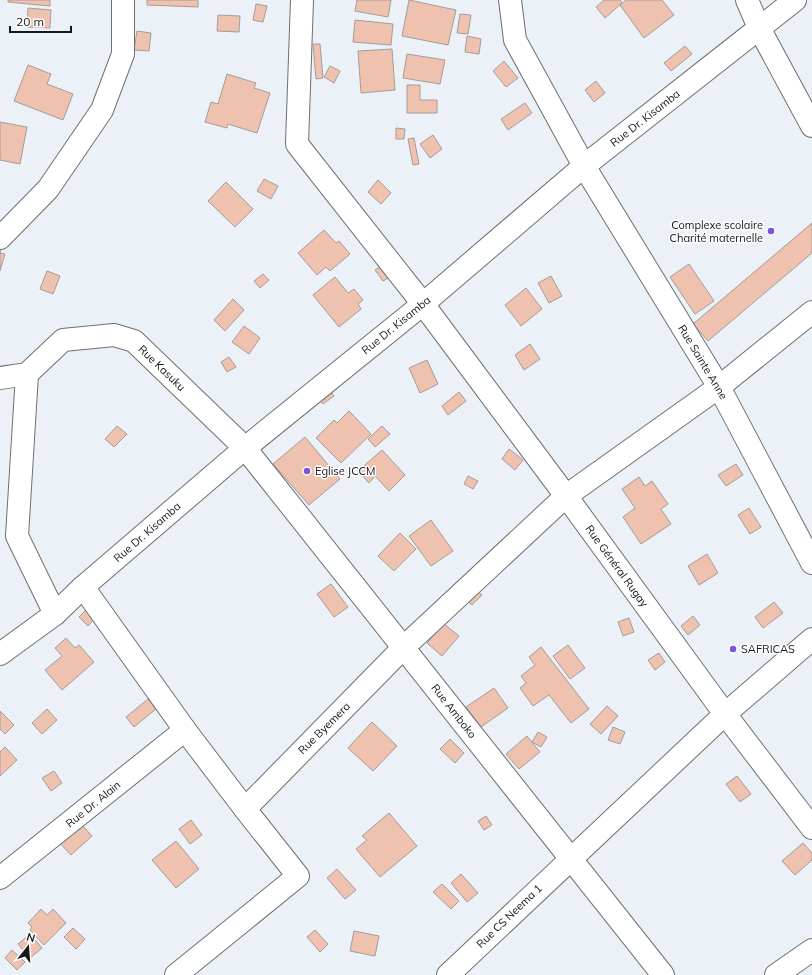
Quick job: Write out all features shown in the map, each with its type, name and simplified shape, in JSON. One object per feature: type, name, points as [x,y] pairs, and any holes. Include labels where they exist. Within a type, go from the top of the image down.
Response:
[{"type":"street","points":[[0,238],[48,189],[102,110],[122,54],[123,0]]},
{"type":"street","name":"Rue Général Rugay","points":[[302,0],[297,144],[423,304],[566,496],[725,714],[812,828]]},
{"type":"street","name":"Rue Sainte Anne","points":[[510,0],[515,40],[584,166],[719,387],[812,563]]},
{"type":"street","points":[[747,0],[759,28],[812,126]]},
{"type":"street","name":"Rue Dr. Kisamba","points":[[0,654],[55,614],[83,587],[245,448],[423,304],[584,166],[795,0]]},
{"type":"street","name":"Rue Byemera","points":[[245,809],[404,647],[566,496],[719,387],[812,312]]},
{"type":"street","name":"Rue Kasuku","points":[[27,374],[63,340],[114,335],[134,341],[245,448]]},
{"type":"street","points":[[0,378],[27,374],[17,536],[55,614]]},
{"type":"street","name":"Rue Amboko","points":[[245,448],[663,975]]},
{"type":"street","points":[[83,587],[185,730],[298,876],[176,975]]},
{"type":"street","name":"Rue CS Neema 1","points":[[448,975],[725,714],[812,639]]},
{"type":"street","name":"Rue Dr. Alain","points":[[0,878],[185,730]]},
{"type":"street","points":[[776,975],[812,950]]},
{"type":"building","points":[[8,0],[50,0],[50,6],[8,2]]},
{"type":"building","points":[[147,0],[198,0],[198,7],[147,5]]},
{"type":"building","points":[[357,0],[391,0],[388,17],[355,11]]},
{"type":"building","points":[[409,0],[456,10],[448,45],[402,36]]},
{"type":"building","points":[[604,0],[620,0],[622,3],[605,18],[596,7]]},
{"type":"building","points":[[626,0],[662,0],[674,15],[644,38],[620,5]]},
{"type":"building","points":[[256,4],[267,6],[263,22],[253,20]]},
{"type":"building","points":[[28,8],[51,10],[50,28],[27,27]]},
{"type":"building","points":[[460,14],[471,15],[468,34],[457,33]]},
{"type":"building","points":[[218,15],[240,16],[239,32],[217,31]]},
{"type":"building","points":[[355,20],[393,24],[391,45],[353,42]]},
{"type":"building","points":[[137,31],[151,33],[149,51],[134,50]]},
{"type":"building","points":[[467,36],[481,39],[479,54],[465,52]]},
{"type":"building","points":[[313,44],[320,44],[323,78],[316,79]]},
{"type":"building","points":[[685,46],[692,54],[671,71],[664,63]]},
{"type":"building","points":[[392,49],[395,90],[361,93],[358,51]]},
{"type":"building","points":[[407,54],[445,60],[440,84],[403,78]]},
{"type":"building","points":[[504,61],[518,78],[506,87],[493,71]]},
{"type":"building","points":[[28,65],[51,74],[47,84],[73,94],[63,120],[14,101]]},
{"type":"building","points":[[330,66],[340,71],[334,83],[324,77]]},
{"type":"building","points":[[227,74],[256,83],[254,88],[270,93],[257,133],[228,124],[227,128],[205,122],[211,102],[218,104]]},
{"type":"building","points":[[596,81],[605,93],[594,102],[585,90]]},
{"type":"building","points":[[407,85],[420,85],[420,100],[437,100],[437,113],[407,113]]},
{"type":"building","points":[[525,103],[532,113],[508,130],[501,119]]},
{"type":"building","points":[[0,122],[27,127],[20,164],[0,160]]},
{"type":"building","points":[[396,128],[405,129],[404,139],[396,139]]},
{"type":"building","points":[[433,135],[442,149],[430,158],[420,144]]},
{"type":"building","points":[[414,138],[419,164],[413,165],[408,139]]},
{"type":"building","points":[[264,179],[278,186],[271,199],[257,191]]},
{"type":"building","points":[[378,180],[391,193],[381,204],[368,192]]},
{"type":"building","points":[[226,182],[253,209],[235,227],[208,201]]},
{"type":"building","points":[[812,223],[812,253],[708,341],[693,324]]},
{"type":"building","points":[[324,230],[336,243],[339,241],[350,254],[330,271],[326,267],[317,275],[298,253]]},
{"type":"building","points":[[0,253],[5,254],[0,271]]},
{"type":"building","points":[[384,264],[392,276],[383,281],[375,270]]},
{"type":"building","points":[[689,264],[714,301],[695,314],[670,277]]},
{"type":"building","points":[[47,271],[60,276],[53,294],[40,289]]},
{"type":"building","points":[[263,274],[269,280],[260,288],[254,281]]},
{"type":"building","points":[[551,276],[562,296],[549,303],[538,283]]},
{"type":"building","points":[[335,277],[348,293],[354,289],[363,300],[358,304],[361,309],[339,327],[313,295]]},
{"type":"building","points":[[526,288],[542,309],[521,326],[505,305]]},
{"type":"building","points":[[233,299],[244,310],[225,331],[214,320]]},
{"type":"building","points":[[244,326],[260,338],[249,354],[232,342]]},
{"type":"building","points":[[530,344],[540,359],[524,370],[515,355]]},
{"type":"building","points":[[229,357],[236,367],[227,372],[221,362]]},
{"type":"building","points":[[427,360],[438,384],[420,393],[409,368]]},
{"type":"building","points":[[325,384],[334,396],[323,404],[314,392]]},
{"type":"building","points":[[459,392],[466,401],[448,415],[442,406]]},
{"type":"building","points":[[349,411],[371,434],[341,463],[316,438],[334,420],[337,423]]},
{"type":"building","points":[[117,426],[127,434],[114,447],[105,439]]},
{"type":"building","points":[[382,426],[390,434],[375,447],[368,439]]},
{"type":"building","name":"Eglise JCCM","points":[[305,437],[340,479],[309,505],[273,464]]},
{"type":"building","points":[[509,449],[523,460],[515,470],[502,459]]},
{"type":"building","points":[[382,450],[405,475],[389,491],[375,476],[369,483],[358,471]]},
{"type":"building","points":[[736,464],[743,475],[726,486],[718,475]]},
{"type":"building","points":[[468,476],[478,481],[473,489],[464,484]]},
{"type":"building","points":[[639,477],[645,486],[652,481],[668,504],[661,509],[671,524],[641,544],[623,517],[635,508],[622,489]]},
{"type":"building","points":[[749,508],[761,527],[750,534],[738,515]]},
{"type":"building","points":[[431,520],[453,551],[431,566],[409,536]]},
{"type":"building","points":[[400,533],[416,549],[394,571],[378,556]]},
{"type":"building","points":[[707,554],[718,573],[699,585],[688,566]]},
{"type":"building","points":[[331,584],[348,607],[334,617],[317,594]]},
{"type":"building","points":[[473,587],[482,595],[472,605],[463,597]]},
{"type":"building","points":[[774,602],[783,613],[763,628],[755,617]]},
{"type":"building","points":[[90,606],[98,615],[88,626],[79,617]]},
{"type":"building","points":[[693,616],[700,625],[688,635],[681,626]]},
{"type":"building","points":[[629,618],[634,632],[623,636],[618,622]]},
{"type":"building","points":[[444,624],[459,636],[442,656],[427,643]]},
{"type":"building","points":[[66,638],[75,648],[79,645],[94,662],[62,690],[45,670],[62,656],[55,648]]},
{"type":"building","points":[[568,645],[585,668],[570,679],[553,656]]},
{"type":"building","points":[[541,647],[589,709],[571,723],[549,695],[533,706],[520,688],[526,683],[521,676],[535,665],[529,657]]},
{"type":"building","points":[[659,653],[665,662],[655,670],[648,660]]},
{"type":"building","points":[[494,688],[508,708],[481,727],[466,707]]},
{"type":"building","points":[[148,699],[156,709],[134,727],[126,717]]},
{"type":"building","points":[[607,706],[618,716],[601,734],[590,724]]},
{"type":"building","points":[[47,709],[57,720],[42,734],[32,723]]},
{"type":"building","points":[[0,711],[14,725],[5,734],[0,729]]},
{"type":"building","points":[[372,722],[397,746],[373,771],[348,748]]},
{"type":"building","points":[[613,727],[625,732],[620,744],[608,740]]},
{"type":"building","points":[[538,732],[547,737],[541,747],[532,742]]},
{"type":"building","points":[[527,736],[540,752],[519,769],[506,754]]},
{"type":"building","points":[[450,739],[464,753],[455,763],[440,749]]},
{"type":"building","points":[[5,747],[17,760],[0,776],[0,752]]},
{"type":"building","points":[[54,771],[62,783],[51,791],[42,778]]},
{"type":"building","points":[[737,776],[751,794],[740,802],[726,784]]},
{"type":"building","points":[[389,813],[417,846],[380,877],[356,849],[367,840],[362,836]]},
{"type":"building","points":[[486,816],[492,825],[484,830],[478,821]]},
{"type":"building","points":[[191,820],[202,835],[190,844],[179,829]]},
{"type":"building","points":[[80,823],[92,836],[71,855],[59,842]]},
{"type":"building","points":[[176,841],[199,869],[176,888],[152,860]]},
{"type":"building","points":[[803,843],[812,853],[812,860],[795,875],[782,861]]},
{"type":"building","points":[[337,869],[356,890],[345,899],[327,878]]},
{"type":"building","points":[[461,874],[478,893],[467,902],[451,883]]},
{"type":"building","points":[[442,884],[459,901],[451,909],[433,892]]},
{"type":"building","points":[[41,909],[47,915],[53,909],[66,923],[44,945],[30,930],[32,927],[28,923]]},
{"type":"building","points":[[73,928],[85,939],[76,949],[64,937]]},
{"type":"building","points":[[315,930],[328,944],[320,952],[307,937]]},
{"type":"building","points":[[354,931],[379,936],[375,956],[350,951]]},
{"type":"building","points":[[30,934],[42,948],[30,958],[18,944]]},
{"type":"building","points":[[12,950],[25,962],[17,970],[5,958]]},
{"type":"place","name":"Complexe scolaire Charité maternelle","points":[[771,231]]},
{"type":"place","name":"Eglise JCCM","points":[[307,471]]},
{"type":"place","name":"SAFRICAS","points":[[733,649]]}]
